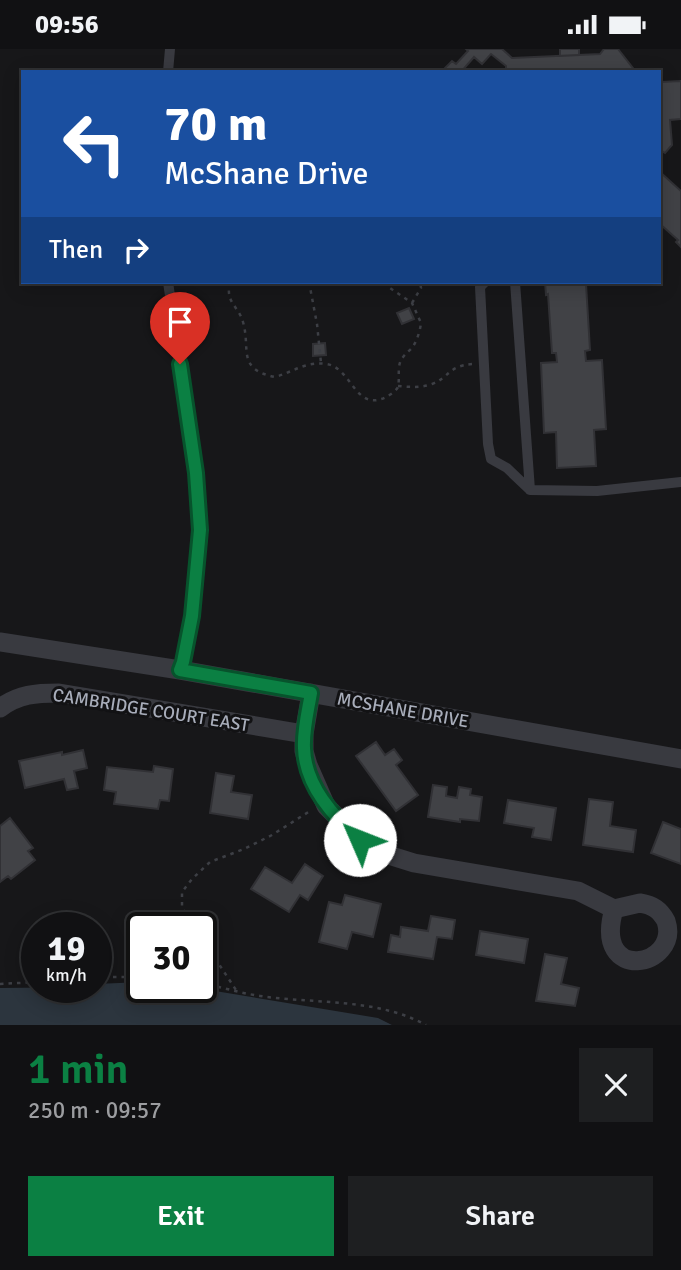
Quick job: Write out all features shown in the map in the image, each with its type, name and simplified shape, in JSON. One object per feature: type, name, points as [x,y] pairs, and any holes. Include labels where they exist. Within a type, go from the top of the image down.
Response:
[{"type":"street","name":"MCSHANE DRIVE","points":[[0,642],[180,670],[681,759]]},
{"type":"street","name":"CAMBRIDGE COURT EAST","points":[[0,708],[12,699],[27,694],[59,693],[304,734]]},
{"type":"street","points":[[311,693],[304,734],[304,751],[308,765],[324,802],[341,823],[360,840],[382,853],[414,863],[578,891],[614,909]]},
{"type":"lane","points":[[168,70],[170,49]]},
{"type":"lane","points":[[168,284],[196,473],[200,530],[192,616],[180,670]]},
{"type":"lane","points":[[481,284],[488,444],[491,459],[507,468],[530,490],[597,491],[681,482]]},
{"type":"lane","points":[[515,284],[530,490]]},
{"type":"path","points":[[230,284],[229,298],[242,319],[247,358],[256,370],[275,377],[300,366],[321,363],[340,368],[362,398],[370,400],[385,398],[398,386],[400,361],[416,341],[422,323],[412,303],[386,284]]},
{"type":"path","points":[[309,284],[321,363]]},
{"type":"path","points":[[412,303],[421,288],[420,284]]},
{"type":"path","points":[[398,386],[418,388],[442,378],[455,367],[484,364]]},
{"type":"path","points":[[185,912],[182,908],[182,892],[211,862],[272,835],[324,802]]},
{"type":"path","points":[[217,961],[236,990]]},
{"type":"path","points":[[0,984],[21,983]]},
{"type":"path","points":[[217,986],[261,996],[344,1003],[400,1013],[426,1025]]},
{"type":"shaded area","points":[[112,983],[126,983],[126,1003],[217,1003],[217,991],[378,1018],[392,1025],[0,1025],[0,988],[21,988],[21,1003],[112,1003]]},
{"type":"building","points":[[466,49],[502,49],[512,58],[600,54],[604,49],[618,49],[634,70],[506,70],[506,66],[491,54],[482,64],[474,57],[463,70],[443,70],[452,61],[456,64],[468,51]]},
{"type":"building","points":[[560,49],[579,49],[579,55],[560,56]]},
{"type":"building","points":[[681,81],[681,119],[670,120],[672,145],[665,153],[661,151],[661,82]]},
{"type":"building","points":[[661,173],[681,191],[681,247],[676,242],[678,240],[661,225]]},
{"type":"building","points":[[545,284],[586,284],[590,350],[585,351],[586,361],[602,360],[606,429],[594,430],[596,466],[557,468],[556,432],[544,433],[541,363],[557,362],[556,353],[552,353],[548,294],[546,295]]},
{"type":"building","points":[[409,308],[414,319],[402,324],[397,313]]},
{"type":"building","points":[[325,343],[326,355],[313,356],[313,344]]},
{"type":"building","points":[[376,742],[385,755],[394,749],[402,760],[396,765],[418,795],[396,811],[356,756]]},
{"type":"building","points":[[83,750],[87,768],[74,771],[78,788],[67,790],[64,779],[25,788],[19,761]]},
{"type":"building","points":[[154,766],[173,769],[169,801],[160,800],[158,809],[114,804],[116,792],[104,790],[107,767],[153,772]]},
{"type":"building","points":[[216,773],[234,776],[231,792],[252,795],[248,819],[210,813]]},
{"type":"building","points":[[433,785],[447,787],[446,796],[457,798],[459,787],[471,789],[470,795],[482,797],[479,821],[460,819],[460,822],[428,817]]},
{"type":"building","points":[[589,799],[613,802],[610,826],[636,830],[633,852],[583,845]]},
{"type":"building","points":[[508,800],[556,808],[551,840],[532,837],[534,828],[504,823]]},
{"type":"building","points":[[10,818],[33,848],[28,851],[35,860],[11,879],[8,876],[0,882],[0,826]]},
{"type":"building","points":[[663,822],[681,829],[681,864],[651,853]]},
{"type":"building","points":[[305,864],[323,876],[308,900],[300,895],[289,912],[251,889],[265,867],[292,883]]},
{"type":"building","points":[[345,895],[381,904],[373,937],[352,932],[347,949],[319,942],[329,902],[342,905]]},
{"type":"building","points":[[431,916],[455,920],[452,939],[437,937],[433,959],[388,952],[391,935],[400,937],[401,927],[428,931]]},
{"type":"building","points":[[480,931],[528,939],[524,963],[476,955]]},
{"type":"building","points":[[545,954],[567,958],[561,984],[579,988],[575,1006],[536,1001]]},
{"type":"route","points":[[180,364],[196,473],[200,530],[192,616],[180,670],[311,693],[304,734],[304,751],[308,765],[326,806],[360,840]]}]
